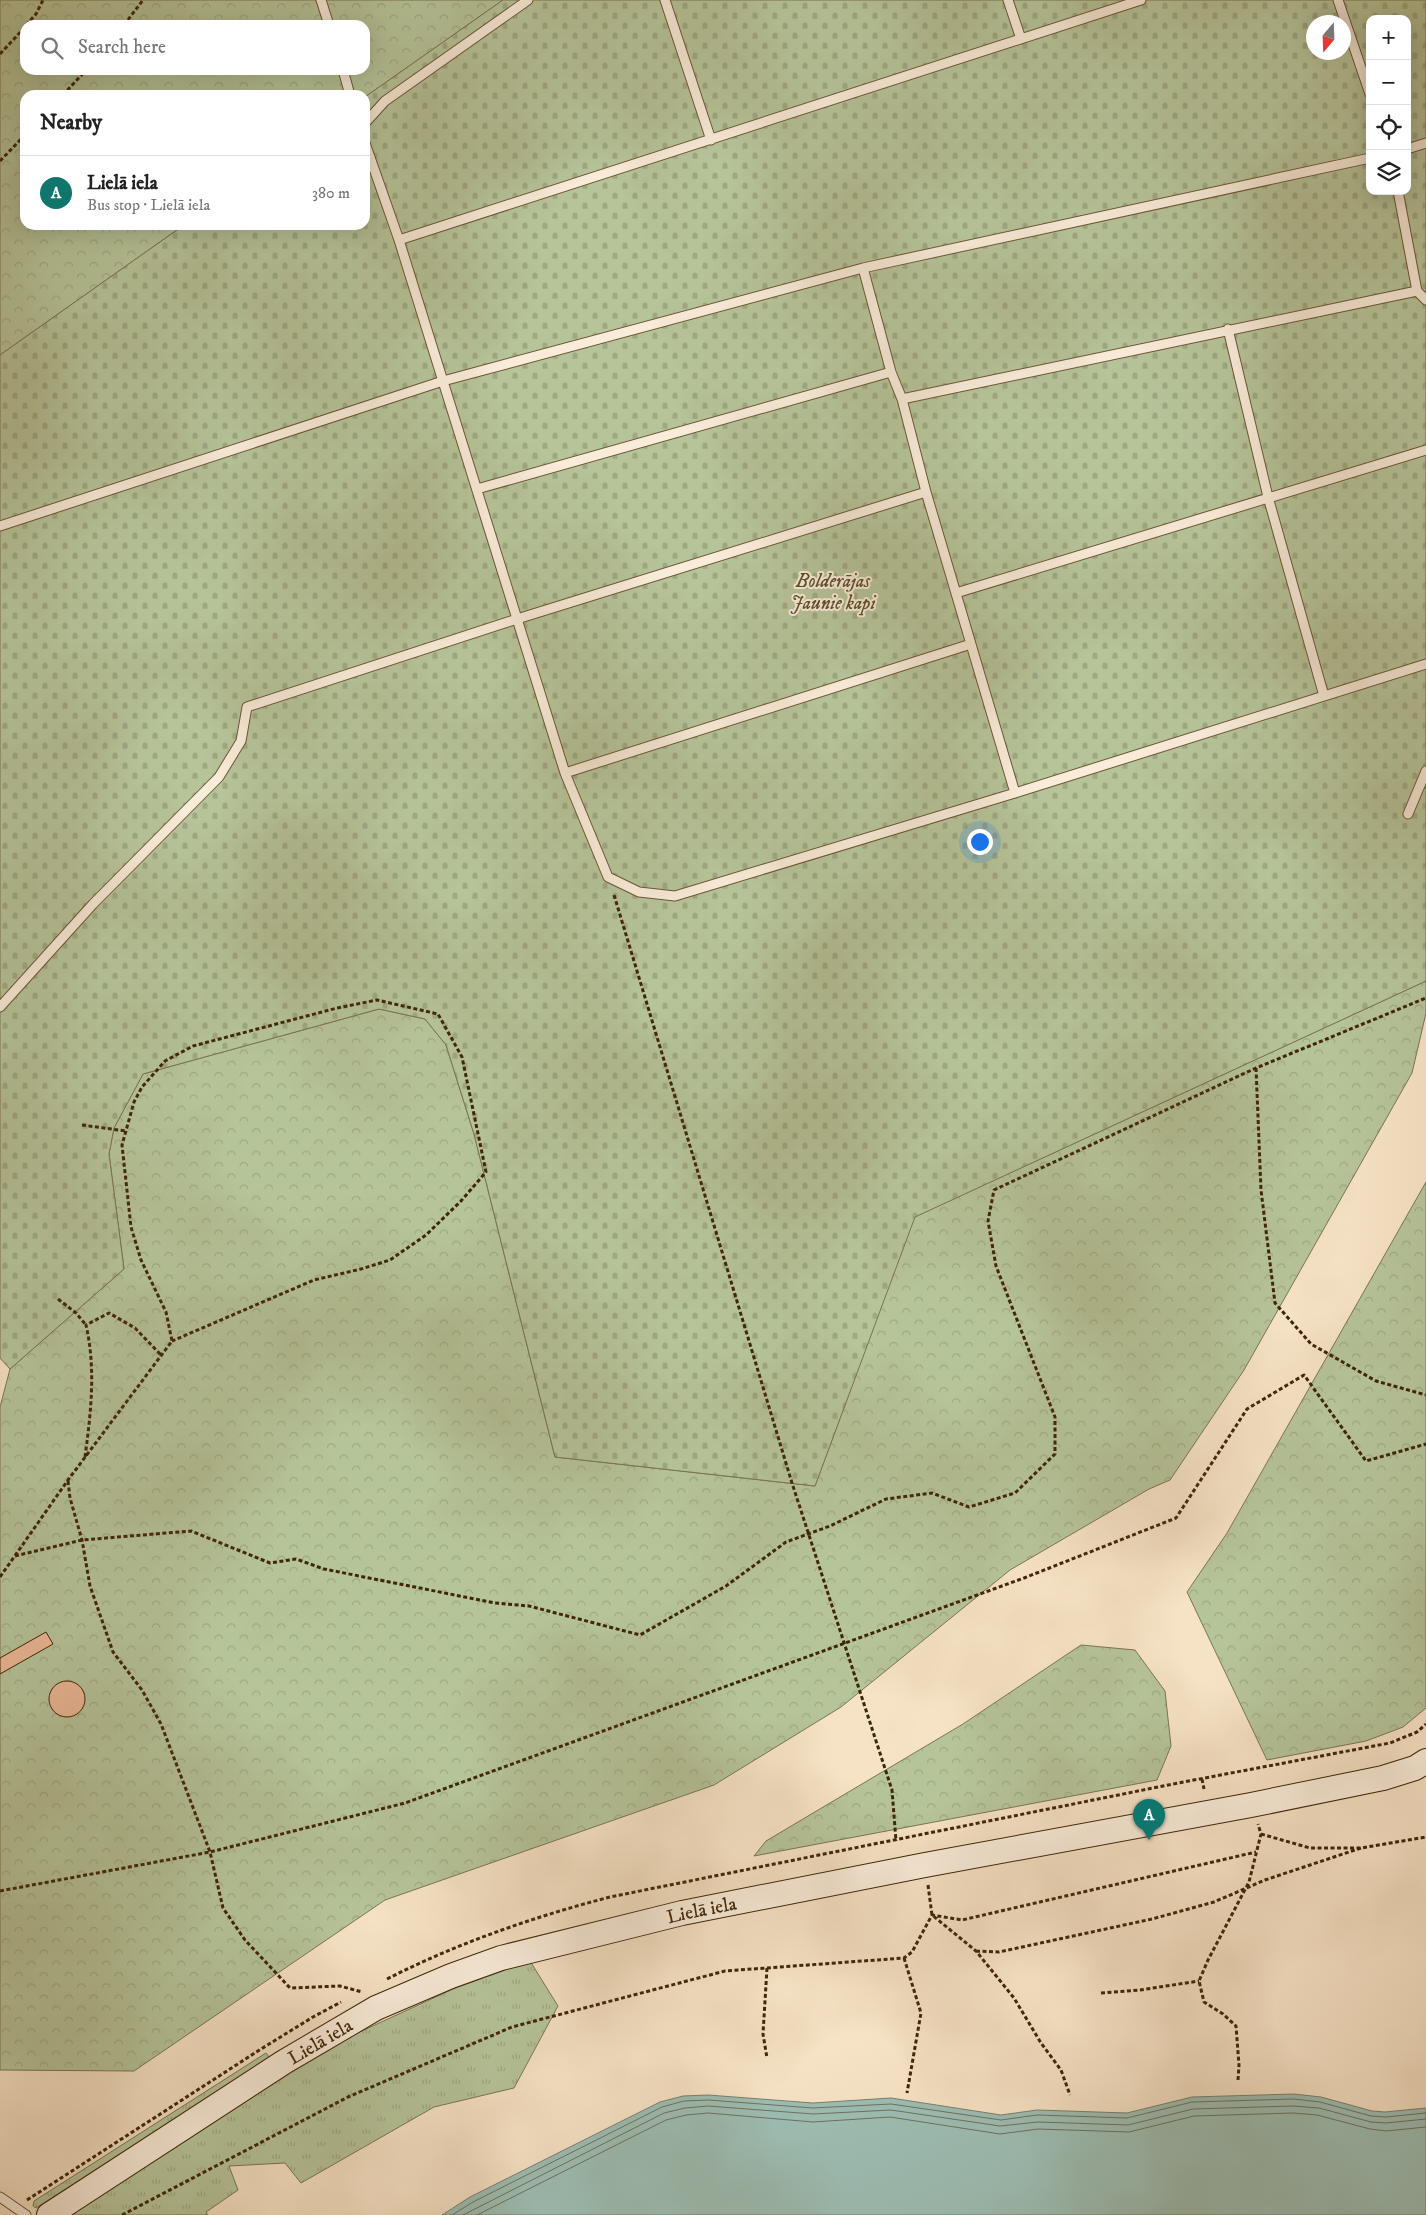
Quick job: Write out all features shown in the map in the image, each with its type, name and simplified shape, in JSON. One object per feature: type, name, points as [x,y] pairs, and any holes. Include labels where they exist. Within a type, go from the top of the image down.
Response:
[{"type":"main road","name":"Lielā iela","points":[[49,2215],[284,2062],[376,2008],[450,1976],[501,1958],[682,1912],[1251,1805],[1383,1778],[1420,1764]]},
{"type":"lane","points":[[321,0],[327,20]]},
{"type":"lane","points":[[370,118],[385,102],[528,0]]},
{"type":"lane","points":[[665,0],[712,140]]},
{"type":"lane","points":[[1008,0],[1021,39]]},
{"type":"lane","points":[[399,240],[1141,0]]},
{"type":"lane","points":[[1338,0],[1366,82]]},
{"type":"lane","points":[[344,75],[349,90]]},
{"type":"lane","points":[[1411,147],[1426,144]]},
{"type":"lane","points":[[370,157],[399,240],[565,773],[608,877],[638,892],[675,896],[1015,793],[1426,664]]},
{"type":"lane","points":[[0,526],[443,381],[863,268],[1366,159]]},
{"type":"lane","points":[[1399,195],[1421,290],[1426,300]]},
{"type":"lane","points":[[863,268],[891,372],[902,399],[926,492],[1015,793]]},
{"type":"lane","points":[[902,399],[1228,329],[1421,290]]},
{"type":"lane","points":[[1228,329],[1268,496],[1324,696]]},
{"type":"lane","points":[[476,489],[891,372]]},
{"type":"lane","points":[[956,593],[1268,496],[1426,450]]},
{"type":"lane","points":[[0,1007],[93,904],[219,777],[241,741],[247,708],[517,619],[926,492]]},
{"type":"lane","points":[[565,773],[971,644]]},
{"type":"lane","points":[[1408,814],[1426,771]]},
{"type":"lane","points":[[0,2198],[26,2215]]},
{"type":"path","points":[[31,20],[43,0]]},
{"type":"path","points":[[128,20],[143,0]]},
{"type":"path","points":[[0,54],[20,32]]},
{"type":"path","points":[[68,90],[81,75]]},
{"type":"path","points":[[0,161],[20,140]]},
{"type":"path","points":[[608,877],[792,1483],[892,1790],[896,1841]]},
{"type":"path","points":[[15,1556],[82,1540],[192,1531],[270,1563],[296,1559],[324,1569],[495,1603],[529,1606],[640,1636],[726,1586],[786,1542],[830,1526],[886,1499],[932,1493],[969,1507],[1014,1494],[1055,1454],[1054,1417],[996,1266],[988,1221],[994,1190],[1256,1068],[1426,998]]},
{"type":"path","points":[[0,1577],[68,1480],[172,1341],[314,1280],[390,1260],[426,1235],[461,1201],[486,1172],[462,1057],[438,1014],[377,1000],[337,1008],[193,1046],[165,1061],[142,1087],[134,1102],[122,1145],[130,1227],[141,1260],[166,1312],[172,1341]]},
{"type":"path","points":[[1256,1068],[1261,1190],[1275,1303],[1311,1344],[1376,1381],[1426,1396]]},
{"type":"path","points":[[82,1125],[126,1131]]},
{"type":"path","points":[[58,1299],[76,1313],[86,1325],[92,1350],[92,1401],[85,1458]]},
{"type":"path","points":[[86,1325],[109,1313],[135,1328],[161,1355]]},
{"type":"path","points":[[0,1891],[210,1852],[405,1803],[1024,1578],[1176,1518],[1247,1409],[1304,1375],[1366,1461],[1426,1444]]},
{"type":"path","points":[[68,1480],[70,1498],[82,1540],[90,1586],[113,1652],[142,1690],[161,1724],[210,1852],[223,1908],[245,1940],[290,1988],[340,1986],[362,1992]]},
{"type":"path","points":[[1202,1779],[1204,1789]]},
{"type":"path","points":[[1238,2080],[1236,2026],[1223,2014],[1204,2002],[1199,1981],[1245,1889],[1256,1852],[1261,1834],[1251,1805]]},
{"type":"path","points":[[1261,1834],[1310,1848],[1361,1848],[1426,1838]]},
{"type":"path","points":[[976,1951],[999,1952],[1152,1919],[1214,1902],[1245,1889],[1361,1848]]},
{"type":"path","points":[[932,1915],[962,1920],[1256,1852]]},
{"type":"path","points":[[122,2215],[348,2097],[512,2027],[724,1971],[904,1958],[912,1952],[932,1915],[925,1865]]},
{"type":"path","points":[[932,1915],[976,1951],[1014,1998],[1040,2043],[1061,2070],[1070,2095]]},
{"type":"path","points":[[904,1958],[921,2013],[907,2093]]},
{"type":"path","points":[[767,1968],[762,2034],[767,2058]]},
{"type":"path","points":[[1101,1993],[1140,1990],[1199,1981]]},
{"type":"green space","points":[[0,0],[503,0],[370,93],[370,90],[20,90],[20,230],[177,230],[0,355]]},
{"type":"green space","name":"Bolderājas Jaunie kapi","points":[[503,0],[1426,0],[1426,981],[915,1217],[815,1486],[555,1457],[474,1134],[446,1045],[425,1019],[379,1009],[143,1074],[114,1128],[109,1154],[124,1269],[10,1369],[0,1358],[0,355],[177,230],[370,230],[370,93]]},
{"type":"green space","points":[[1426,981],[1426,1013],[1412,1073],[1244,1370],[1170,1480],[1149,1489],[1010,1570],[841,1707],[714,1785],[385,1900],[134,2071],[0,2070],[0,1407],[10,1369],[124,1269],[109,1154],[114,1128],[143,1074],[379,1009],[425,1019],[446,1045],[474,1134],[555,1457],[815,1486],[914,1217]]},
{"type":"green space","points":[[1426,1182],[1426,1708],[1403,1727],[1366,1741],[1267,1760],[1187,1592],[1227,1533]]},
{"type":"green space","points":[[1081,1645],[1135,1650],[1165,1691],[1171,1746],[1157,1780],[754,1856],[766,1841],[963,1724]]},
{"type":"green space","points":[[530,1961],[558,2006],[514,2088],[434,2107],[301,2183],[285,2163],[229,2166],[238,2190],[206,2212],[208,2215],[64,2215],[226,2110],[351,2036],[453,1989]]},
{"type":"green space","points":[[266,2053],[270,2058],[36,2208],[33,2206],[34,2201]]},
{"type":"water","points":[[1294,2094],[1321,2097],[1372,2111],[1385,2112],[1426,2108],[1426,2215],[442,2215],[470,2197],[660,2102],[683,2096],[708,2095],[813,2103],[891,2098],[1001,2115],[1037,2110],[1127,2113],[1192,2097]]},
{"type":"building","points":[[46,1632],[53,1644],[0,1674],[0,1658]]},
{"type":"building","points":[[67,1681],[80,1686],[85,1699],[80,1712],[67,1717],[54,1712],[49,1699],[54,1686]]},
{"type":"place","name":"Lielā iela","points":[[1149,1840]]}]
